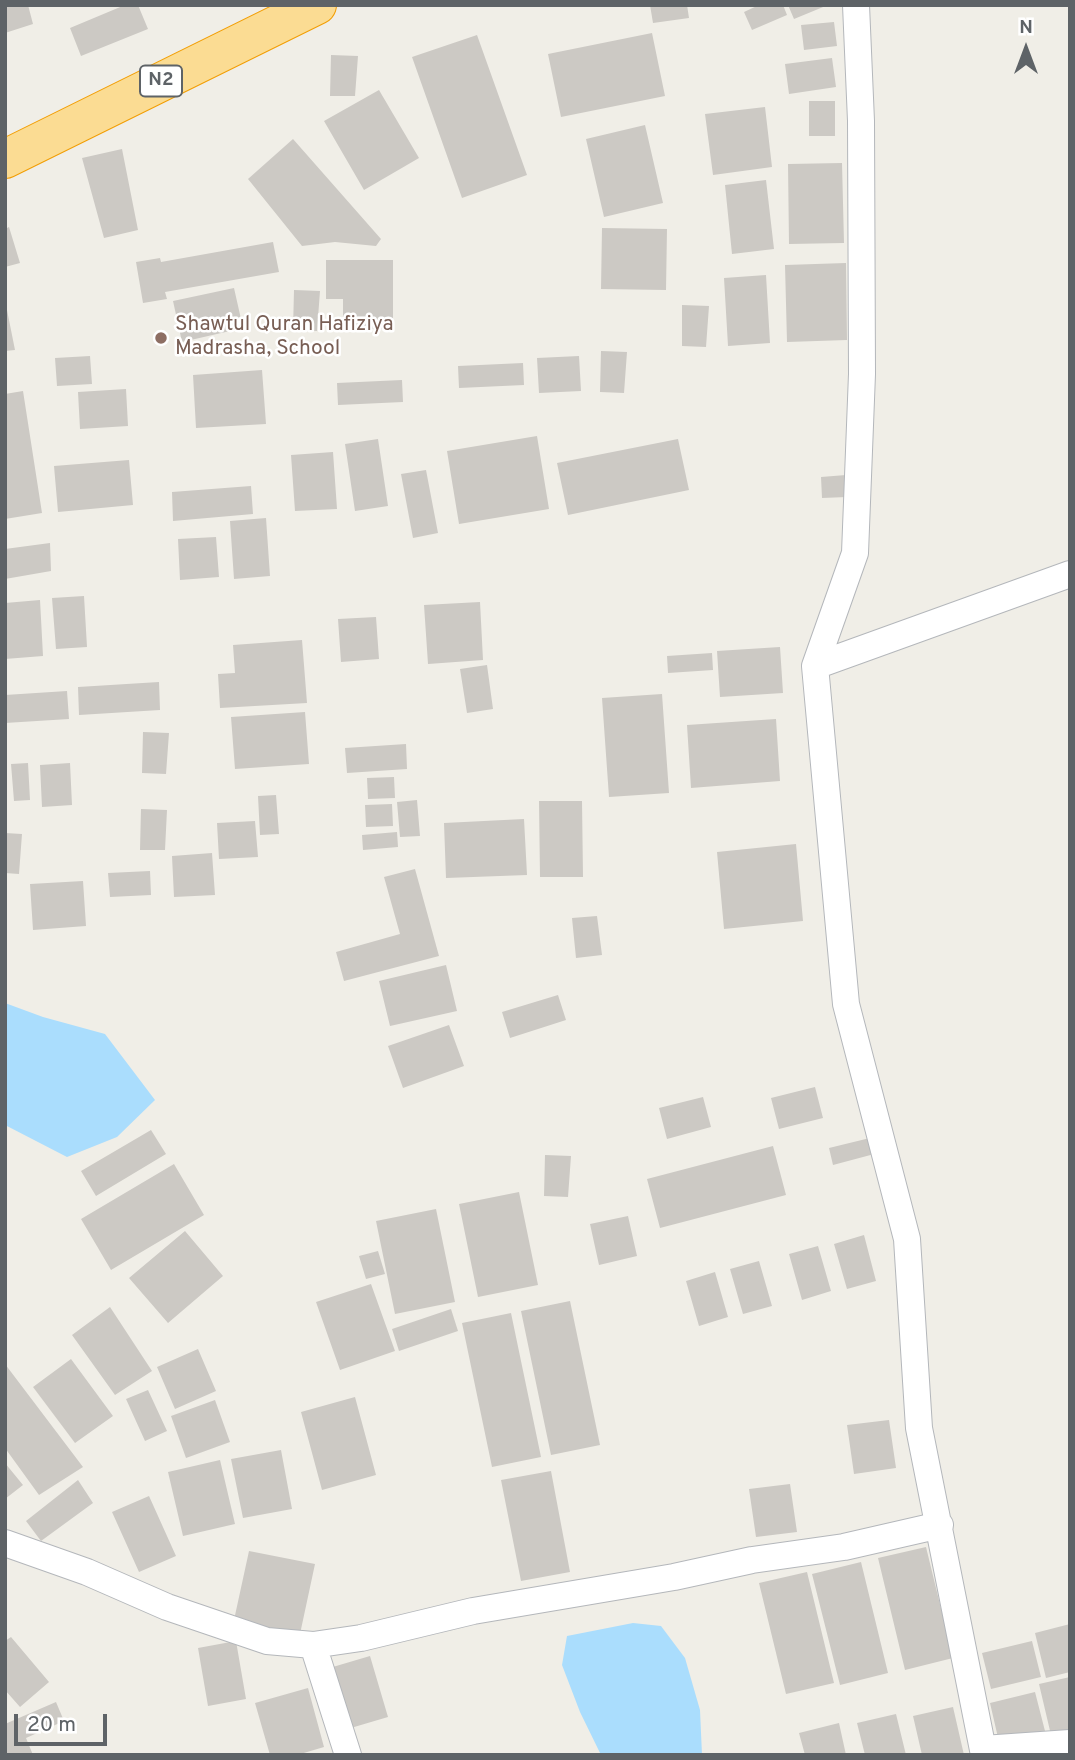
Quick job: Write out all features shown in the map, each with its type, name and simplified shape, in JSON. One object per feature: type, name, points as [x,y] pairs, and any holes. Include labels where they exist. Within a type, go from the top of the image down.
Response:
[{"type":"highway","name":"N2","points":[[5,159],[317,5]]},
{"type":"street","points":[[856,5],[860,121],[862,374],[855,553],[815,666],[846,1004],[907,1239],[919,1428],[984,1752],[1070,1743]]},
{"type":"street","points":[[815,666],[1070,574]]},
{"type":"street","points":[[5,1543],[87,1572],[167,1606],[267,1641],[313,1645],[361,1638],[472,1611],[674,1577],[752,1560],[844,1547],[940,1525]]},
{"type":"street","points":[[313,1645],[348,1755]]},
{"type":"water","points":[[5,1003],[43,1017],[105,1034],[155,1100],[117,1137],[67,1157],[5,1125]]},
{"type":"water","points":[[633,1623],[661,1626],[685,1658],[700,1710],[702,1755],[601,1755],[580,1712],[562,1665],[567,1636]]},
{"type":"building","points":[[5,5],[28,5],[33,24],[5,33]]},
{"type":"building","points":[[125,5],[138,5],[148,29],[81,56],[70,28]]},
{"type":"building","points":[[650,5],[687,5],[689,18],[653,23]]},
{"type":"building","points":[[759,5],[783,5],[787,15],[752,30],[744,12]]},
{"type":"building","points":[[788,5],[828,5],[794,19]]},
{"type":"building","points":[[834,22],[837,46],[804,50],[801,25]]},
{"type":"building","points":[[652,33],[665,96],[561,117],[548,54]]},
{"type":"building","points":[[477,35],[527,175],[462,198],[412,57]]},
{"type":"building","points":[[331,55],[358,56],[355,96],[330,96]]},
{"type":"building","points":[[832,58],[836,87],[789,94],[785,64]]},
{"type":"building","points":[[379,90],[419,158],[364,190],[324,121]]},
{"type":"building","points":[[809,101],[835,101],[835,136],[809,136]]},
{"type":"building","points":[[765,107],[772,167],[713,175],[705,114]]},
{"type":"building","points":[[645,125],[663,203],[604,217],[586,139]]},
{"type":"building","points":[[293,139],[381,239],[376,246],[335,242],[302,246],[248,179]]},
{"type":"building","points":[[122,149],[138,230],[104,238],[82,158]]},
{"type":"building","points":[[842,163],[844,243],[789,244],[788,164]]},
{"type":"building","points":[[766,180],[774,249],[732,254],[725,185]]},
{"type":"building","points":[[9,227],[20,263],[5,267],[5,229]]},
{"type":"building","points":[[602,228],[667,229],[666,290],[601,289]]},
{"type":"building","points":[[273,242],[279,272],[165,292],[167,299],[143,303],[136,262],[160,258],[161,262]]},
{"type":"building","points":[[326,260],[393,260],[393,329],[343,329],[343,299],[326,299]]},
{"type":"building","points":[[846,263],[847,340],[787,342],[785,265]]},
{"type":"building","points":[[766,275],[770,343],[728,346],[724,278]]},
{"type":"building","points":[[234,288],[243,328],[182,342],[173,301]]},
{"type":"building","points":[[294,290],[320,291],[317,331],[293,330]]},
{"type":"building","points":[[5,300],[15,350],[5,351]]},
{"type":"building","points":[[682,305],[709,306],[706,347],[682,346]]},
{"type":"building","points":[[601,351],[627,352],[624,393],[600,392]]},
{"type":"building","points":[[90,356],[92,384],[57,386],[55,358]]},
{"type":"building","points":[[579,356],[581,391],[539,393],[537,358]]},
{"type":"building","points":[[523,363],[524,385],[459,388],[458,366]]},
{"type":"building","points":[[262,370],[266,424],[196,428],[193,375]]},
{"type":"building","points":[[402,380],[403,402],[338,405],[337,383]]},
{"type":"building","points":[[126,389],[128,426],[80,429],[78,392]]},
{"type":"building","points":[[23,391],[42,513],[5,519],[5,394]]},
{"type":"building","points":[[537,436],[549,509],[459,524],[447,451]]},
{"type":"building","points":[[378,439],[388,506],[355,511],[345,444]]},
{"type":"building","points":[[678,439],[689,490],[568,515],[557,463]]},
{"type":"building","points":[[333,452],[337,509],[295,511],[291,455]]},
{"type":"building","points":[[129,460],[133,505],[58,512],[54,466]]},
{"type":"building","points":[[426,470],[438,533],[413,538],[401,474]]},
{"type":"building","points":[[846,475],[847,497],[822,498],[821,477]]},
{"type":"building","points":[[251,486],[253,514],[173,521],[172,492]]},
{"type":"building","points":[[266,518],[270,576],[234,579],[230,521]]},
{"type":"building","points":[[216,537],[219,577],[180,580],[178,539]]},
{"type":"building","points":[[50,543],[51,571],[5,579],[5,549]]},
{"type":"building","points":[[84,596],[87,647],[56,649],[52,598]]},
{"type":"building","points":[[40,600],[43,656],[5,659],[5,603]]},
{"type":"building","points":[[480,602],[483,660],[428,664],[424,605]]},
{"type":"building","points":[[376,617],[379,659],[341,662],[338,619]]},
{"type":"building","points":[[302,640],[307,703],[220,708],[218,674],[235,673],[233,645]]},
{"type":"building","points":[[780,647],[783,693],[720,697],[717,651]]},
{"type":"building","points":[[712,653],[713,670],[668,673],[667,656]]},
{"type":"building","points":[[487,665],[493,709],[467,713],[460,669]]},
{"type":"building","points":[[159,682],[160,710],[79,715],[78,687]]},
{"type":"building","points":[[67,691],[69,719],[5,723],[5,695]]},
{"type":"building","points":[[662,694],[669,793],[609,797],[602,698]]},
{"type":"building","points":[[305,712],[309,764],[235,769],[231,717]]},
{"type":"building","points":[[776,719],[780,781],[691,788],[687,725]]},
{"type":"building","points":[[143,732],[169,733],[166,774],[142,773]]},
{"type":"building","points":[[406,744],[407,769],[347,773],[345,748]]},
{"type":"building","points":[[28,763],[30,800],[14,801],[11,764]]},
{"type":"building","points":[[70,763],[72,805],[42,807],[40,765]]},
{"type":"building","points":[[394,777],[395,798],[368,799],[367,778]]},
{"type":"building","points":[[276,795],[279,834],[260,835],[258,796]]},
{"type":"building","points":[[417,800],[420,836],[400,837],[397,802]]},
{"type":"building","points":[[539,801],[582,801],[583,877],[540,877]]},
{"type":"building","points":[[392,804],[393,826],[366,827],[365,805]]},
{"type":"building","points":[[141,809],[167,810],[165,850],[140,850]]},
{"type":"building","points":[[524,819],[527,875],[446,878],[444,823]]},
{"type":"building","points":[[255,821],[258,857],[219,859],[217,823]]},
{"type":"building","points":[[397,832],[398,847],[363,850],[362,835]]},
{"type":"building","points":[[5,833],[22,834],[19,874],[5,873]]},
{"type":"building","points":[[796,844],[803,921],[724,929],[717,852]]},
{"type":"building","points":[[212,853],[215,895],[174,897],[172,856]]},
{"type":"building","points":[[415,869],[439,956],[344,981],[336,952],[400,934],[384,877]]},
{"type":"building","points":[[150,871],[151,895],[110,897],[108,873]]},
{"type":"building","points":[[83,881],[86,926],[33,930],[30,884]]},
{"type":"building","points":[[597,916],[602,955],[576,958],[572,918]]},
{"type":"building","points":[[446,965],[457,1011],[390,1026],[379,981]]},
{"type":"building","points":[[558,995],[566,1020],[510,1038],[502,1012]]},
{"type":"building","points":[[449,1025],[464,1066],[403,1088],[388,1046]]},
{"type":"building","points":[[815,1087],[823,1118],[779,1129],[771,1098]]},
{"type":"building","points":[[703,1097],[711,1127],[667,1139],[659,1108]]},
{"type":"building","points":[[151,1130],[166,1154],[96,1196],[81,1171]]},
{"type":"building","points":[[874,1137],[878,1153],[833,1165],[829,1148]]},
{"type":"building","points":[[773,1146],[786,1195],[660,1228],[647,1179]]},
{"type":"building","points":[[545,1155],[571,1156],[568,1197],[544,1196]]},
{"type":"building","points":[[174,1164],[204,1215],[111,1270],[81,1219]]},
{"type":"building","points":[[519,1192],[538,1285],[478,1297],[459,1204]]},
{"type":"building","points":[[436,1209],[455,1302],[395,1314],[376,1221]]},
{"type":"building","points":[[628,1216],[637,1256],[599,1265],[590,1224]]},
{"type":"building","points":[[185,1231],[223,1276],[168,1323],[129,1278]]},
{"type":"building","points":[[864,1235],[876,1281],[847,1289],[834,1244]]},
{"type":"building","points":[[818,1246],[831,1291],[802,1300],[789,1254]]},
{"type":"building","points":[[378,1251],[385,1274],[366,1279],[359,1256]]},
{"type":"building","points":[[759,1261],[772,1306],[743,1314],[730,1269]]},
{"type":"building","points":[[715,1272],[728,1317],[699,1326],[686,1281]]},
{"type":"building","points":[[371,1284],[395,1351],[340,1370],[316,1302]]},
{"type":"building","points":[[570,1301],[600,1445],[551,1455],[521,1311]]},
{"type":"building","points":[[110,1307],[152,1371],[115,1395],[72,1335]]},
{"type":"building","points":[[451,1309],[458,1331],[399,1351],[392,1329]]},
{"type":"building","points":[[511,1313],[541,1457],[492,1467],[462,1323]]},
{"type":"building","points":[[198,1349],[216,1391],[175,1409],[157,1367]]},
{"type":"building","points":[[71,1359],[113,1416],[75,1443],[33,1387]]},
{"type":"building","points":[[5,1364],[83,1467],[39,1495],[5,1448]]},
{"type":"building","points":[[148,1390],[167,1431],[145,1441],[126,1399]]},
{"type":"building","points":[[355,1397],[376,1475],[322,1490],[301,1412]]},
{"type":"building","points":[[215,1400],[230,1442],[186,1458],[171,1416]]},
{"type":"building","points":[[889,1420],[896,1468],[854,1474],[847,1425]]},
{"type":"building","points":[[281,1450],[292,1509],[243,1518],[231,1459]]},
{"type":"building","points":[[220,1460],[235,1524],[183,1536],[168,1472]]},
{"type":"building","points":[[5,1463],[23,1485],[5,1499]]},
{"type":"building","points":[[551,1471],[570,1572],[521,1581],[501,1480]]},
{"type":"building","points":[[78,1480],[93,1503],[41,1541],[26,1521]]},
{"type":"building","points":[[790,1484],[797,1532],[756,1537],[749,1489]]},
{"type":"building","points":[[149,1496],[176,1556],[139,1572],[112,1512]]},
{"type":"building","points":[[926,1547],[953,1658],[905,1670],[878,1558]]},
{"type":"building","points":[[249,1551],[315,1564],[300,1634],[234,1620]]},
{"type":"building","points":[[861,1562],[888,1673],[840,1685],[812,1574]]},
{"type":"building","points":[[807,1572],[834,1683],[786,1694],[759,1583]]},
{"type":"building","points":[[1070,1624],[1070,1672],[1046,1678],[1035,1633]]},
{"type":"building","points":[[11,1637],[49,1682],[20,1707],[5,1690],[5,1641]]},
{"type":"building","points":[[236,1641],[246,1699],[208,1706],[198,1648]]},
{"type":"building","points":[[1032,1641],[1041,1677],[991,1689],[982,1653]]},
{"type":"building","points":[[370,1656],[388,1717],[344,1730],[326,1669]]},
{"type":"building","points":[[1070,1677],[1070,1731],[1051,1735],[1039,1684]]},
{"type":"building","points":[[308,1688],[324,1747],[297,1755],[270,1755],[255,1703]]},
{"type":"building","points":[[1035,1692],[1045,1731],[999,1742],[990,1703]]},
{"type":"building","points":[[56,1702],[64,1721],[26,1738],[33,1755],[5,1755],[5,1724]]},
{"type":"building","points":[[953,1707],[964,1755],[922,1755],[913,1716]]},
{"type":"building","points":[[896,1714],[906,1755],[865,1755],[857,1723]]},
{"type":"building","points":[[839,1723],[846,1755],[805,1755],[799,1733]]},
{"type":"place","name":"Shawtul Quran Hafiziya Madrasha, School","points":[[161,338]]}]
